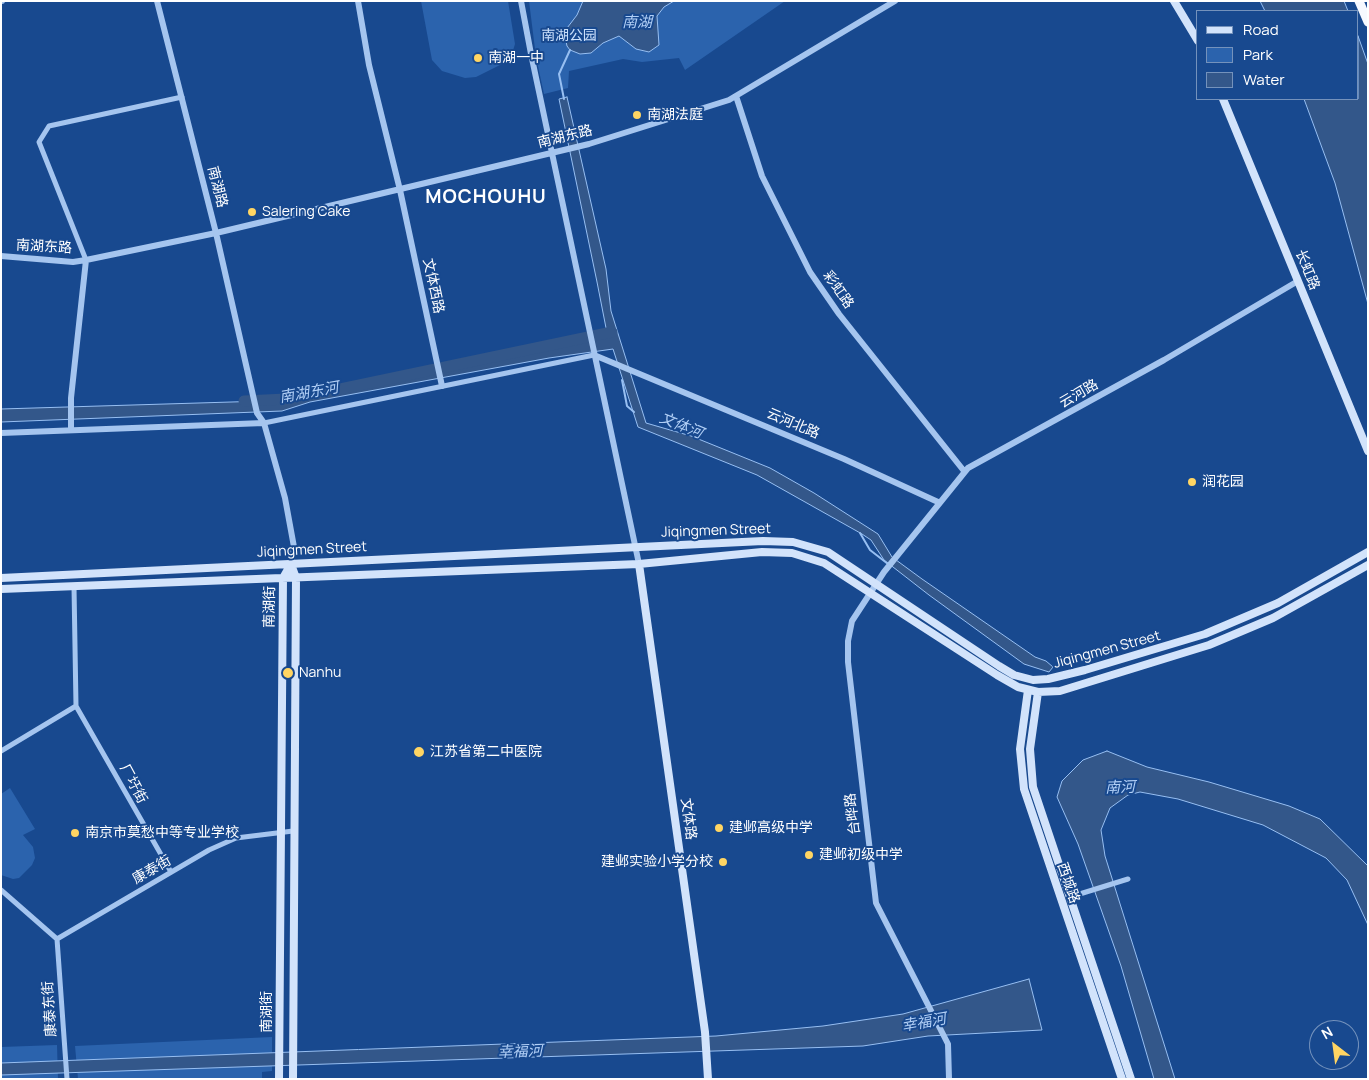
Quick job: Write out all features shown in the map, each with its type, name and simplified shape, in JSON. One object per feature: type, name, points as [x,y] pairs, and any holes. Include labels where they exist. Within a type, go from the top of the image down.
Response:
[{"type":"highway","points":[[1359,1],[1368,22]]},
{"type":"main road","points":[[1174,1],[1196,38]]},
{"type":"main road","name":"长虹路","points":[[1223,100],[1368,451]]},
{"type":"main road","name":"Jiqingmen Street","points":[[1,578],[762,541],[794,542],[828,552],[875,585],[1014,675],[1033,680],[1048,679],[1085,670],[1176,644],[1237,622],[1278,603],[1368,552]]},
{"type":"main road","name":"Jiqingmen Street","points":[[1,589],[639,564],[762,552],[792,553],[824,563],[868,594],[1008,682],[1038,692],[1060,691],[1209,645],[1273,618],[1368,565]]},
{"type":"main road","name":"南湖街","points":[[291,564],[296,578],[293,1079]]},
{"type":"main road","name":"南湖街","points":[[280,1079],[283,578],[291,564]]},
{"type":"main road","name":"文体路","points":[[639,564],[705,1035],[708,1079]]},
{"type":"main road","name":"西城路","points":[[1028,690],[1020,749],[1024,789],[1122,1079]]},
{"type":"main road","name":"西城路","points":[[1038,692],[1030,749],[1033,787],[1132,1079]]},
{"type":"street","name":"南湖路","points":[[157,1],[216,233],[257,413],[264,423]]},
{"type":"street","name":"文体西路","points":[[358,1],[369,65],[400,190],[442,386]]},
{"type":"street","points":[[522,1],[551,153],[639,564]]},
{"type":"street","name":"南湖东路","points":[[1,256],[73,262],[86,260],[216,233],[589,144],[736,96],[895,1]]},
{"type":"street","name":"彩虹路","points":[[736,96],[762,176],[810,272],[839,314],[964,471]]},
{"type":"street","points":[[71,430],[71,398],[86,260],[39,142],[49,126],[182,97]]},
{"type":"street","name":"云河路","points":[[884,572],[964,471],[1164,360],[1298,281]]},
{"type":"street","points":[[1,432],[264,423],[594,353]]},
{"type":"street","name":"云河北路","points":[[594,353],[938,502]]},
{"type":"street","points":[[264,423],[285,498],[294,547],[291,564]]},
{"type":"street","name":"台晔路","points":[[884,572],[852,621],[848,641],[876,903],[948,1044],[949,1079]]},
{"type":"street","points":[[1,751],[76,706],[74,587]]},
{"type":"street","name":"厂圩街","points":[[76,706],[170,872]]},
{"type":"street","name":"康泰街","points":[[56,938],[209,850],[236,838],[293,831]]},
{"type":"street","points":[[1070,897],[1128,878]]},
{"type":"street","points":[[1,890],[56,938]]},
{"type":"street","name":"康泰东街","points":[[56,938],[66,1079]]},
{"type":"green space","points":[[421,1],[508,1],[515,44],[510,60],[476,77],[465,78],[442,71],[432,60]]},
{"type":"green space","name":"南湖公园","points":[[529,1],[785,1],[685,70],[679,58],[642,62],[623,59],[569,71],[568,88],[544,94],[536,57]]},
{"type":"green space","points":[[10,788],[35,829],[23,835],[33,847],[35,858],[32,865],[19,878],[13,879],[1,875],[1,794]]},
{"type":"green space","points":[[272,1037],[272,1071],[262,1072],[262,1079],[78,1079],[75,1046]]},
{"type":"green space","points":[[57,1045],[58,1079],[1,1079],[1,1047]]},
{"type":"water","name":"南湖","points":[[583,1],[674,1],[664,7],[657,16],[659,45],[649,52],[636,49],[619,36],[603,43],[591,53],[580,54],[570,50],[567,46],[564,32],[577,15]]},
{"type":"water","points":[[1260,1],[1344,1],[1348,10],[1264,10]]},
{"type":"water","points":[[1359,39],[1368,64],[1368,304],[1335,183],[1304,100],[1359,100]]},
{"type":"water","points":[[567,97],[606,269],[611,311],[646,423],[691,436],[770,468],[814,493],[878,534],[892,557],[922,579],[1035,657],[1046,661],[1053,667],[1049,672],[1024,664],[929,595],[884,560],[871,540],[862,534],[757,475],[638,427],[613,349],[549,358],[310,402],[282,411],[1,422],[1,409],[297,400],[535,348],[606,336],[597,282],[559,99]]},
{"type":"water","name":"南河","points":[[1107,751],[1147,767],[1209,782],[1289,806],[1320,819],[1368,866],[1368,925],[1347,880],[1326,858],[1263,825],[1178,799],[1140,792],[1128,795],[1110,808],[1101,830],[1105,856],[1175,1079],[1154,1079],[1121,966],[1078,844],[1057,797],[1062,781],[1083,760]]},
{"type":"water","name":"幸福河","points":[[1029,979],[1042,1030],[928,1036],[863,1046],[1,1075],[1,1063],[716,1036],[823,1026],[903,1014]]},
{"type":"waterway","name":"文体河","points":[[564,99],[559,74],[570,50]]},
{"type":"waterway","name":"南湖东河","points":[[244,401],[286,399],[326,392],[612,332]]},
{"type":"waterway","name":"文体河","points":[[622,380],[627,406],[634,412]]},
{"type":"waterway","name":"文体河","points":[[860,533],[870,550],[888,564]]},
{"type":"place","name":"南湖一中","points":[[478,58]]},
{"type":"place","name":"南湖法庭","points":[[637,115]]},
{"type":"place","name":"Salering Cake","points":[[252,212]]},
{"type":"place","name":"润花园","points":[[1192,482]]},
{"type":"place","name":"Nanhu","points":[[288,673]]},
{"type":"place","name":"江苏省第二中医院","points":[[419,752]]},
{"type":"place","name":"建邺高级中学","points":[[719,828]]},
{"type":"place","name":"南京市莫愁中等专业学校","points":[[75,833]]},
{"type":"place","name":"建邺初级中学","points":[[809,855]]},
{"type":"place","name":"建邺实验小学分校","points":[[723,862]]},
{"type":"district","name":"MOCHOUHU","points":[[486,198]]}]
